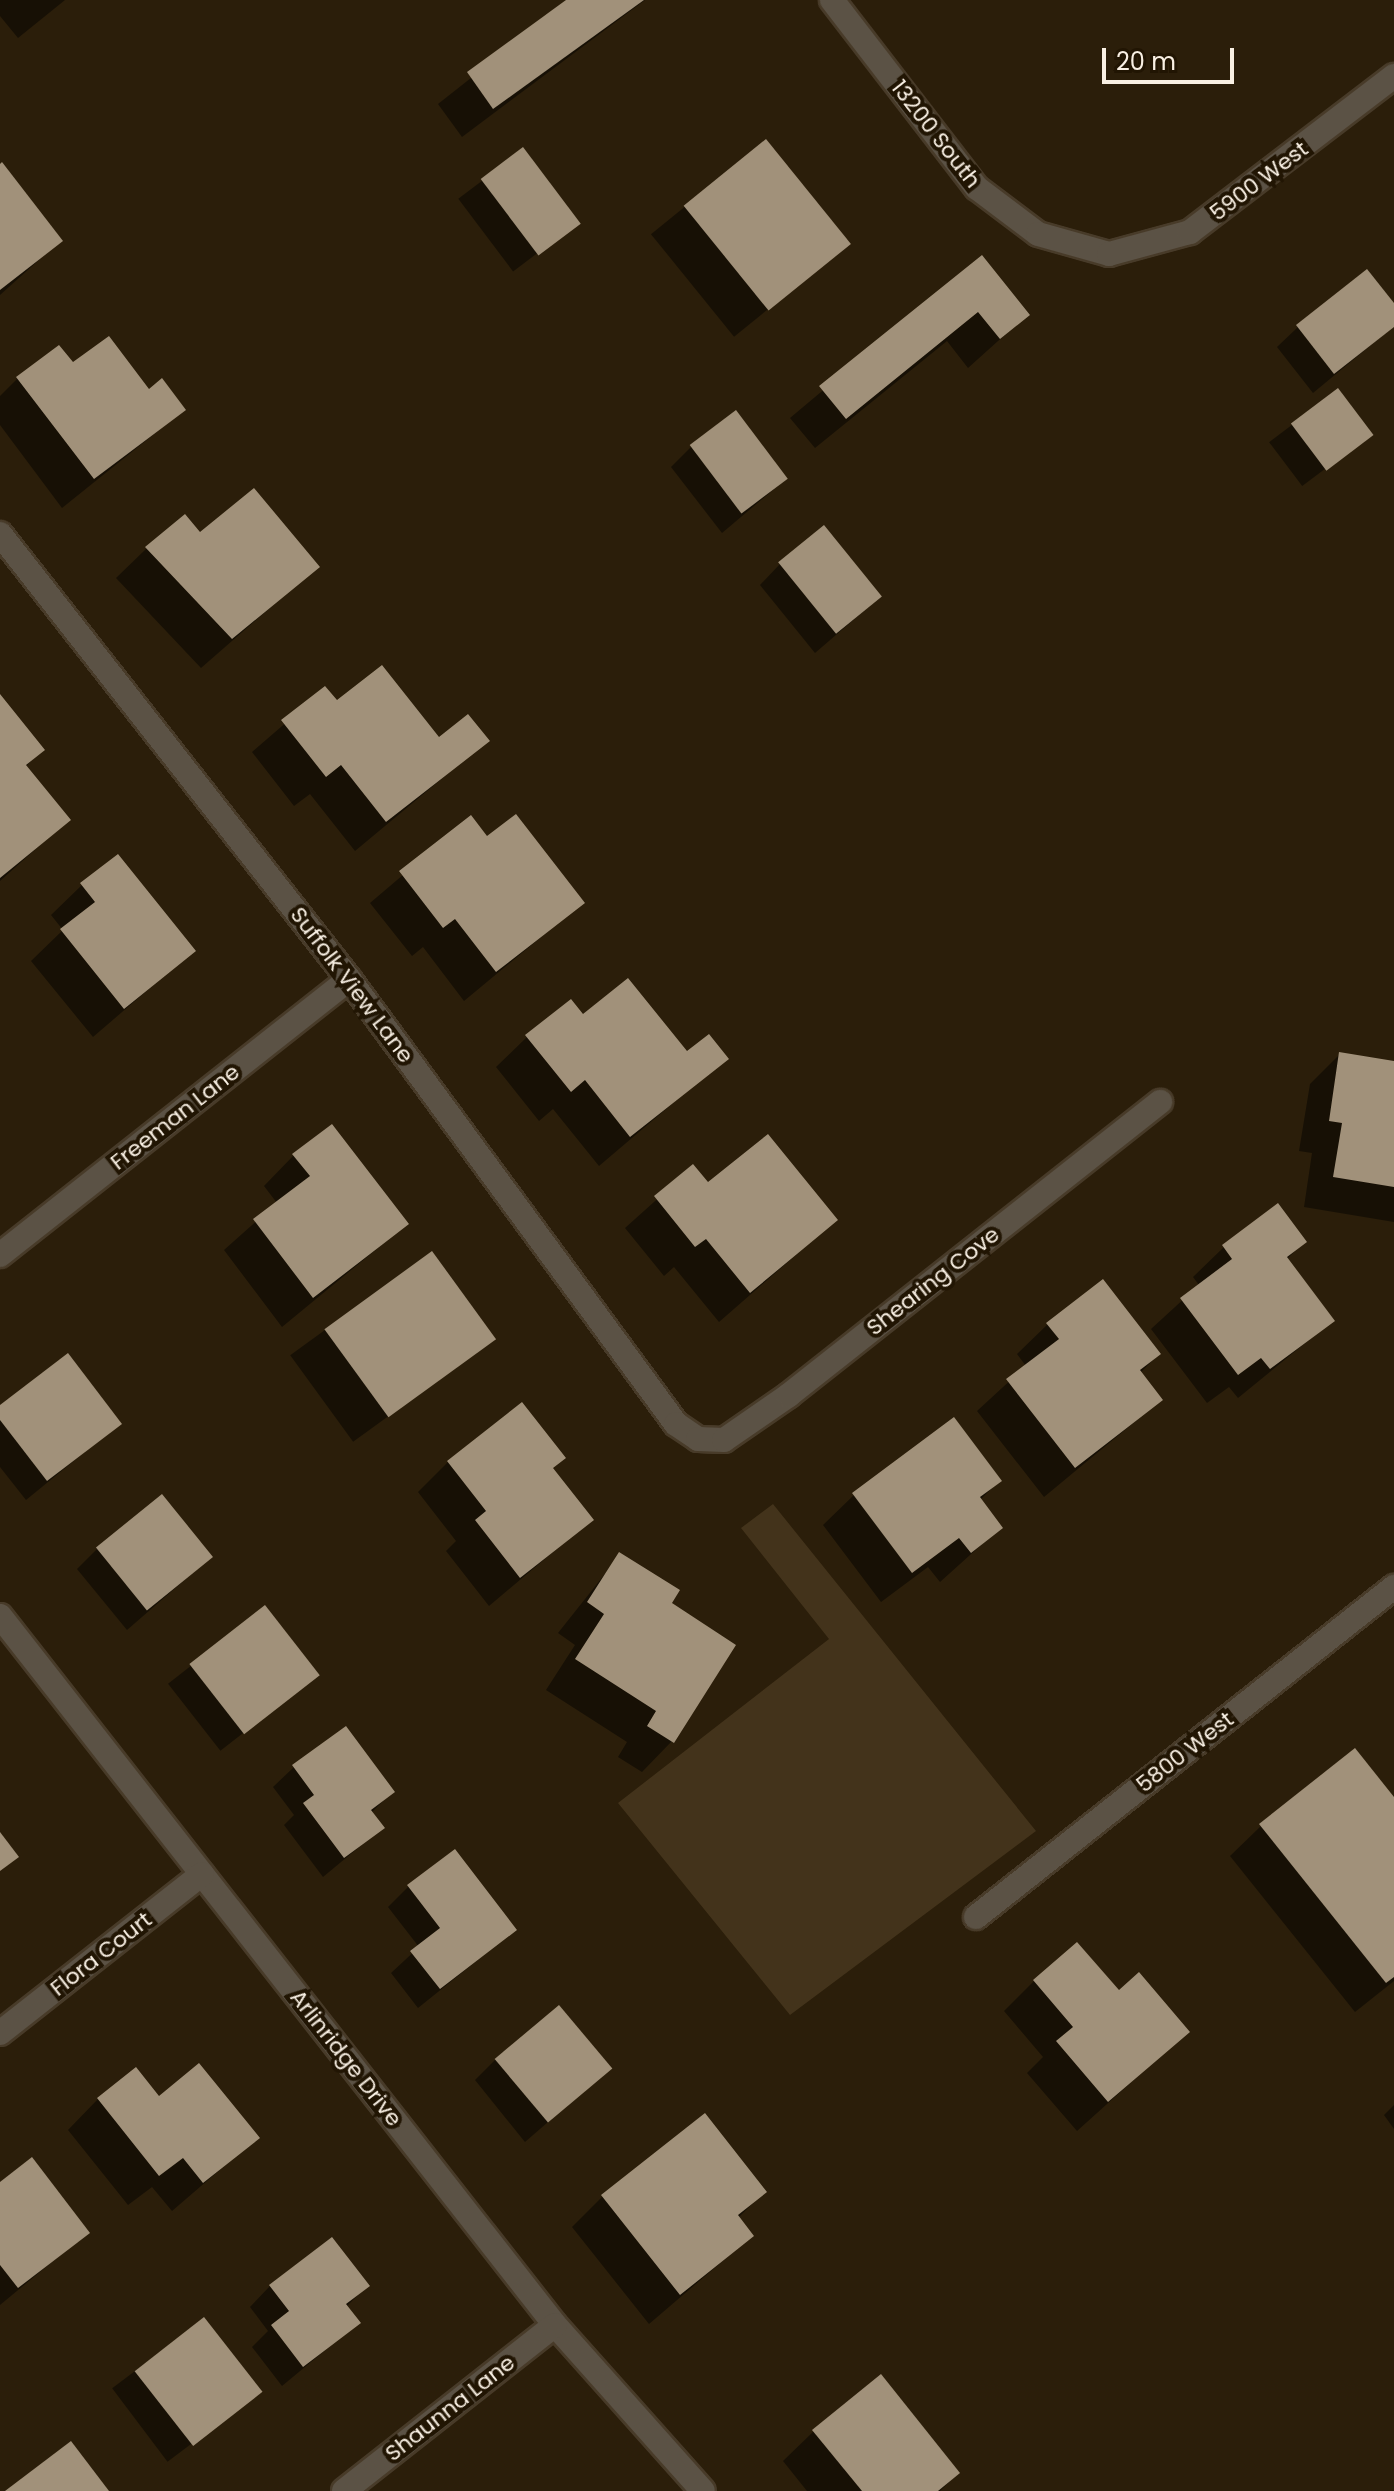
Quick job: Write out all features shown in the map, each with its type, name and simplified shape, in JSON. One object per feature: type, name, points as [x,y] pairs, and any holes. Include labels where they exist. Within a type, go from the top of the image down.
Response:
[{"type":"street","name":"13200 South","points":[[832,0],[977,188],[1038,234],[1109,254]]},
{"type":"street","name":"5900 West","points":[[1109,254],[1190,232],[1394,76]]},
{"type":"street","name":"Suffolk View Lane","points":[[0,534],[349,979],[676,1424],[698,1439]]},
{"type":"street","name":"Freeman Lane","points":[[0,1255],[349,979]]},
{"type":"street","name":"Shearing Cove","points":[[698,1439],[724,1440],[789,1395],[1160,1102]]},
{"type":"street","name":"5800 West","points":[[976,1917],[1394,1587]]},
{"type":"street","name":"Arlinridge Drive","points":[[0,1616],[555,2325],[703,2491]]},
{"type":"street","name":"Flora Court","points":[[0,2033],[202,1874]]},
{"type":"street","name":"Shaunna Lane","points":[[344,2491],[555,2325]]},
{"type":"shaded area","points":[[773,1504],[1036,1831],[790,2015],[618,1803],[829,1639],[741,1528]]},
{"type":"building","points":[[566,0],[644,0],[493,109],[467,72]]},
{"type":"building","points":[[766,139],[851,244],[769,311],[684,206]]},
{"type":"building","points":[[523,147],[581,224],[538,256],[481,179]]},
{"type":"building","points":[[2,162],[63,241],[0,290],[0,164]]},
{"type":"building","points":[[982,255],[1030,315],[1000,339],[978,312],[846,419],[819,386]]},
{"type":"building","points":[[1367,269],[1394,303],[1394,327],[1334,374],[1296,325]]},
{"type":"building","points":[[109,336],[149,389],[162,378],[186,410],[94,479],[16,377],[59,345],[73,362]]},
{"type":"building","points":[[1338,388],[1374,435],[1326,471],[1291,424]]},
{"type":"building","points":[[736,410],[788,479],[741,514],[690,445]]},
{"type":"building","points":[[254,488],[320,567],[232,639],[145,547],[185,514],[200,532]]},
{"type":"building","points":[[824,525],[882,596],[836,634],[778,562]]},
{"type":"building","points":[[382,665],[439,737],[468,714],[490,741],[386,822],[341,765],[326,777],[281,720],[325,686],[337,700]]},
{"type":"building","points":[[0,694],[45,750],[26,765],[71,820],[0,878]]},
{"type":"building","points":[[516,814],[585,903],[496,972],[455,919],[443,928],[399,871],[471,815],[487,836]]},
{"type":"building","points":[[118,854],[196,951],[124,1009],[60,929],[95,902],[80,883]]},
{"type":"building","points":[[628,978],[687,1051],[709,1034],[729,1059],[630,1137],[585,1080],[571,1092],[525,1035],[571,999],[583,1014]]},
{"type":"building","points":[[1339,1052],[1394,1061],[1394,1187],[1333,1177],[1342,1123],[1329,1121]]},
{"type":"building","points":[[332,1124],[409,1224],[313,1298],[253,1219],[310,1176],[292,1154]]},
{"type":"building","points":[[768,1134],[838,1220],[750,1293],[706,1239],[695,1247],[654,1196],[693,1164],[708,1182]]},
{"type":"building","points":[[1278,1203],[1307,1242],[1287,1257],[1335,1321],[1270,1369],[1261,1358],[1238,1375],[1180,1298],[1232,1259],[1222,1245]]},
{"type":"building","points":[[432,1251],[496,1339],[388,1417],[324,1329]]},
{"type":"building","points":[[1103,1279],[1161,1354],[1140,1370],[1163,1400],[1075,1468],[1006,1379],[1059,1339],[1046,1323]]},
{"type":"building","points":[[68,1353],[122,1424],[47,1481],[0,1420],[0,1405]]},
{"type":"building","points":[[522,1402],[566,1458],[553,1468],[594,1520],[520,1578],[475,1520],[486,1511],[447,1461]]},
{"type":"building","points":[[954,1417],[1002,1481],[980,1497],[1003,1528],[971,1553],[959,1538],[912,1573],[852,1493]]},
{"type":"building","points":[[162,1494],[213,1557],[147,1610],[96,1547]]},
{"type":"building","points":[[619,1552],[680,1590],[672,1603],[736,1645],[674,1743],[647,1726],[656,1711],[575,1659],[604,1614],[587,1602]]},
{"type":"building","points":[[265,1605],[320,1675],[244,1734],[189,1664]]},
{"type":"building","points":[[346,1726],[395,1792],[371,1810],[385,1828],[344,1858],[303,1803],[314,1795],[292,1765]]},
{"type":"building","points":[[1355,1748],[1394,1797],[1394,1977],[1386,1983],[1259,1824]]},
{"type":"building","points":[[0,1832],[19,1857],[0,1871]]},
{"type":"building","points":[[455,1849],[517,1930],[440,1989],[410,1951],[440,1928],[407,1885]]},
{"type":"building","points":[[1077,1942],[1119,1990],[1139,1972],[1190,2032],[1108,2102],[1056,2041],[1073,2027],[1033,1980]]},
{"type":"building","points":[[559,2005],[612,2069],[548,2123],[495,2059]]},
{"type":"building","points":[[199,2063],[260,2138],[203,2183],[183,2158],[159,2176],[97,2098],[136,2067],[159,2096]]},
{"type":"building","points":[[705,2113],[767,2192],[738,2215],[754,2236],[680,2295],[601,2195]]},
{"type":"building","points":[[32,2157],[90,2233],[18,2288],[0,2265],[0,2182]]},
{"type":"building","points":[[332,2237],[370,2286],[346,2304],[361,2323],[303,2367],[271,2325],[289,2311],[269,2285]]},
{"type":"building","points":[[204,2317],[262,2392],[193,2446],[135,2371]]},
{"type":"building","points":[[881,2374],[960,2473],[938,2491],[862,2491],[812,2430]]},
{"type":"building","points":[[71,2441],[109,2491],[5,2491]]}]
